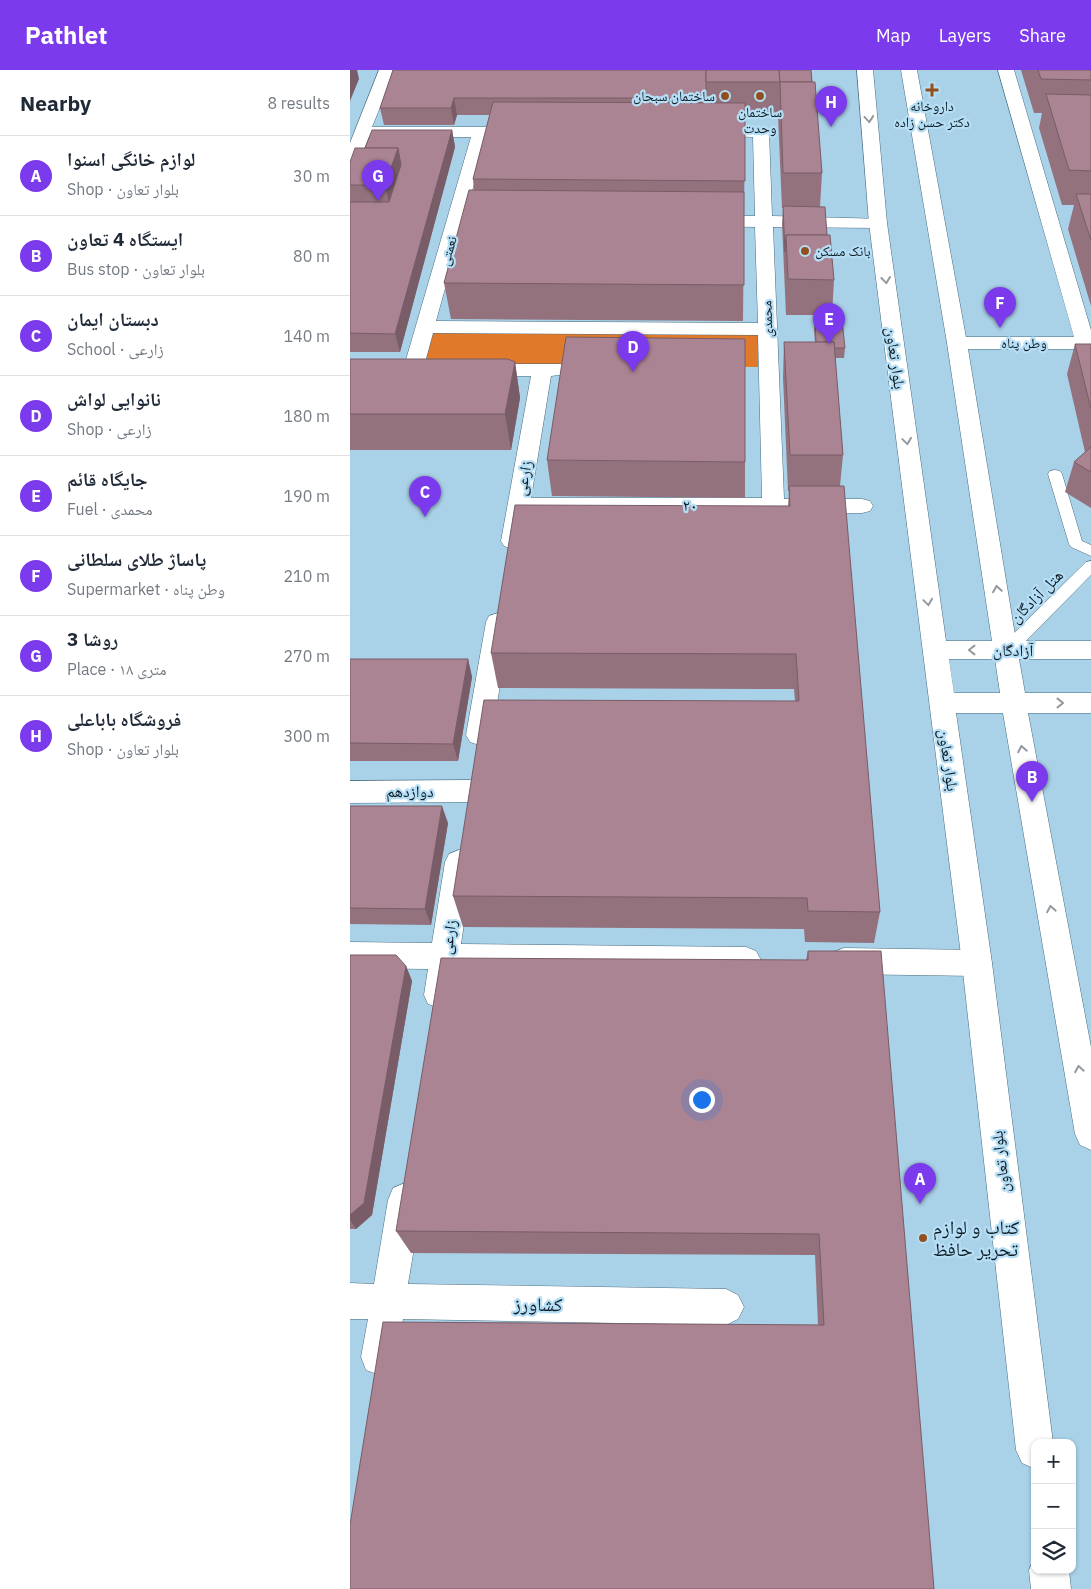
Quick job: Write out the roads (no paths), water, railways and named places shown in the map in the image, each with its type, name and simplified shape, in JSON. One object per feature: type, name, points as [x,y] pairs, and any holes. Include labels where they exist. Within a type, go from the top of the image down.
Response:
[{"type":"street","points":[[350,163],[387,70]]},
{"type":"street","name":"بلوار تعاون","points":[[865,70],[878,223],[977,963],[1034,1439]]},
{"type":"street","points":[[909,70],[957,343],[1014,703],[1088,1100],[1091,1134]]},
{"type":"street","points":[[1006,70],[1021,121],[1057,217],[1088,343]]},
{"type":"street","points":[[1021,121],[1041,122]]},
{"type":"street","points":[[362,132],[538,132]]},
{"type":"street","name":"نعمتی","points":[[433,370],[404,370],[426,327],[480,132]]},
{"type":"street","name":"محمدی","points":[[693,132],[761,132],[768,329],[759,370],[773,506]]},
{"type":"street","points":[[457,219],[476,219]]},
{"type":"street","points":[[685,221],[878,223]]},
{"type":"street","points":[[426,327],[768,329]]},
{"type":"street","name":"وطن پناه","points":[[957,343],[1088,343]]},
{"type":"street","points":[[463,370],[582,370]]},
{"type":"street","name":"زارعی","points":[[434,1024],[470,791],[493,708],[505,580],[542,370]]},
{"type":"street","name":"۲۰","points":[[518,505],[862,506]]},
{"type":"street","name":"آزادگان","points":[[935,650],[1091,650]]},
{"type":"street","points":[[942,703],[1091,703]]},
{"type":"street","name":"دوازدهم","points":[[350,792],[470,791]]},
{"type":"street","points":[[350,955],[770,960]]},
{"type":"street","points":[[819,961],[977,963]]},
{"type":"street","points":[[376,1379],[409,1177]]},
{"type":"street","name":"کشاورز","points":[[350,1301],[726,1307]]},
{"type":"street","points":[[1049,1574],[1051,1589]]},
{"type":"lane","points":[[1055,474],[1076,544],[1091,551]]},
{"type":"lane","name":"هتل آزادگان","points":[[1007,650],[1091,566]]},
{"type":"place","name":"داروخانه دکتر حسن زاده","points":[[932,90]]},
{"type":"place","name":"ساختمان سبحان","points":[[725,96]]},
{"type":"place","name":"ساختمان وحدت","points":[[760,96]]},
{"type":"place","name":"فروشگاه باباعلی","points":[[831,127]]},
{"type":"place","name":"روشا 3","points":[[378,201]]},
{"type":"place","name":"بانک مسکن","points":[[805,251]]},
{"type":"place","name":"پاساژ طلای سلطانی","points":[[1000,328]]},
{"type":"place","name":"جایگاه قائم","points":[[829,344]]},
{"type":"place","name":"نانوایی لواش","points":[[633,372]]},
{"type":"place","name":"دبستان ایمان","points":[[425,517]]},
{"type":"place","name":"ایستگاه 4 تعاون","points":[[1032,802]]},
{"type":"place","name":"لوازم خانگی اسنوا","points":[[920,1204]]},
{"type":"place","name":"کتاب و لوازم تحریر حافظ","points":[[923,1238]]}]
